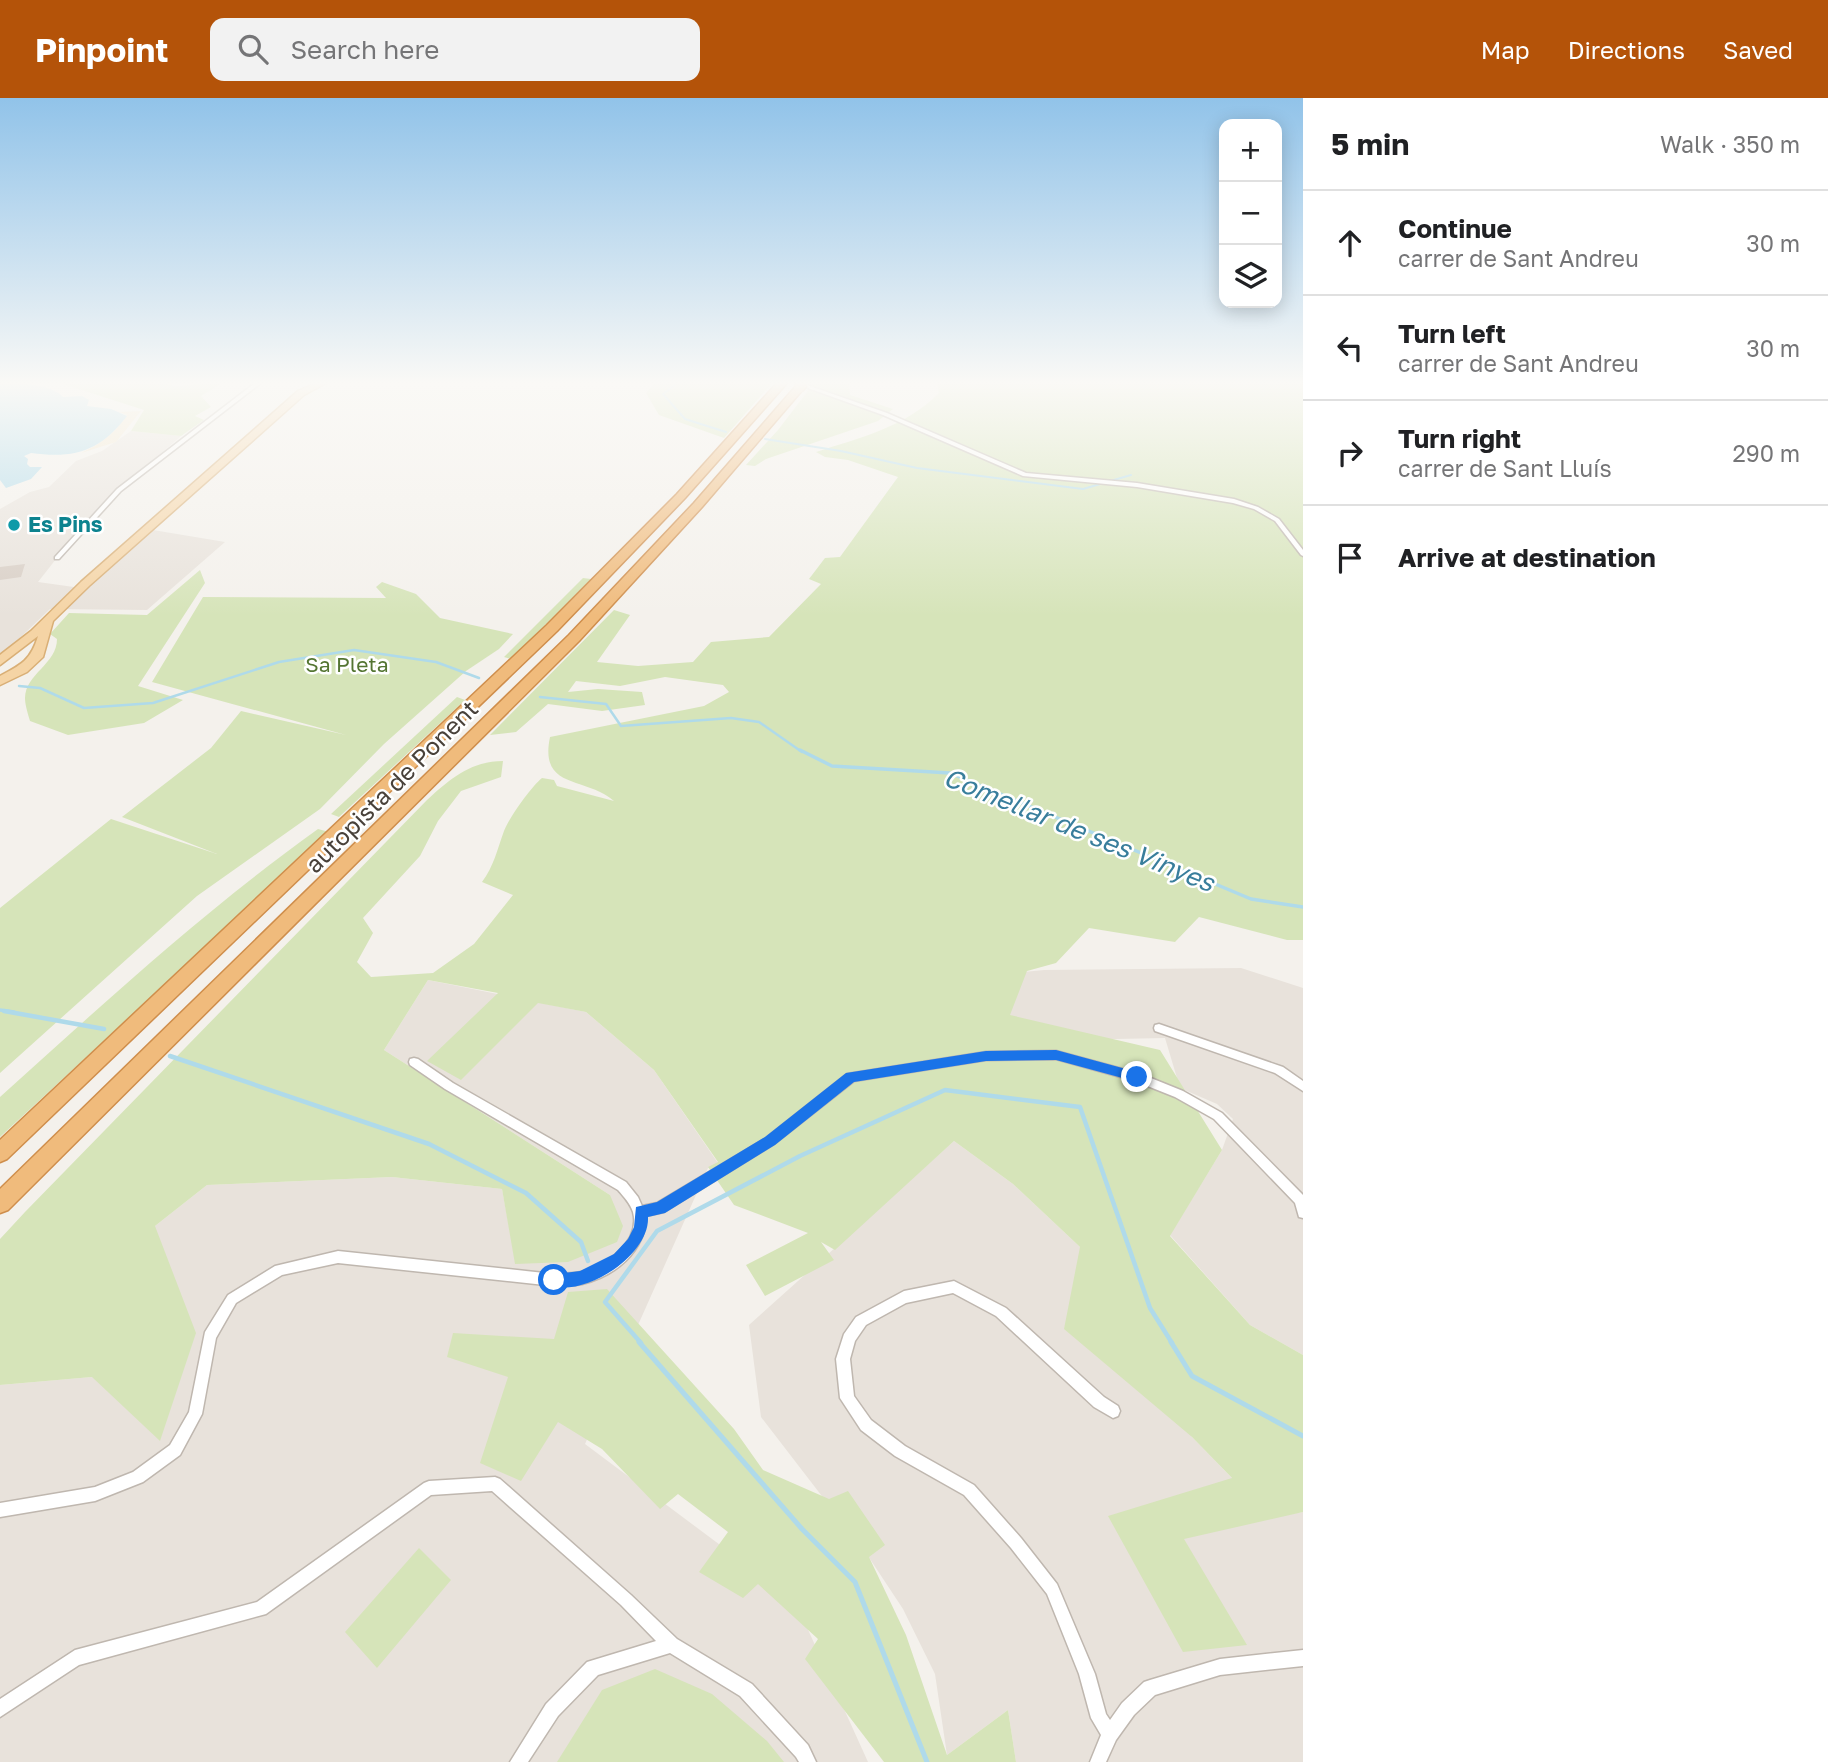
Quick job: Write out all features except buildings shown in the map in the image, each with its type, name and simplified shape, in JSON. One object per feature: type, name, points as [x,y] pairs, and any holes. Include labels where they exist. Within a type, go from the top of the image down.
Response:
[{"type":"highway","name":"autopista de Ponent","points":[[0,1153],[562,619],[713,461]]},
{"type":"highway","name":"autopista de Ponent","points":[[0,1203],[574,638],[737,461]]},
{"type":"highway","points":[[0,1217],[25,1178]]},
{"type":"main road","points":[[31,662],[8,668],[3,667],[2,659],[225,461]]},
{"type":"main road","points":[[0,681],[31,662],[43,646],[44,634],[51,617]]},
{"type":"street","points":[[57,558],[119,490],[157,461]]},
{"type":"street","points":[[993,461],[1025,475],[1186,492],[1256,508],[1277,520],[1303,554]]},
{"type":"street","points":[[1159,1028],[1279,1070],[1303,1087]]},
{"type":"street","points":[[641,1212],[660,1208],[770,1141],[851,1077],[986,1056],[1056,1055],[1137,1077],[1179,1094],[1218,1116],[1301,1199],[1303,1213]]},
{"type":"street","points":[[0,1510],[95,1494],[138,1477],[175,1450],[195,1414],[210,1336],[215,1327],[232,1299],[279,1270],[338,1257],[554,1280],[581,1278],[619,1258],[633,1243],[642,1227],[641,1212],[635,1198],[622,1186],[449,1086],[414,1062]]},
{"type":"street","points":[[1110,1734],[1099,1718],[1087,1674],[1052,1589],[969,1490],[900,1451],[866,1425],[847,1398],[843,1359],[849,1338],[861,1321],[904,1297],[954,1287],[1001,1312],[1113,1412]]},
{"type":"street","points":[[0,1709],[75,1658],[261,1609],[429,1488],[495,1484],[626,1600],[671,1645],[746,1689],[802,1751],[808,1762]]},
{"type":"street","points":[[518,1762],[552,1710],[593,1668],[671,1645]]},
{"type":"street","points":[[1101,1761],[1110,1734],[1128,1709],[1150,1688],[1220,1667],[1303,1658]]},
{"type":"shaded area","points":[[76,461],[153,461],[119,490],[71,540],[38,582],[81,588],[153,530],[225,542],[147,610],[50,609],[0,657],[0,509],[30,492],[49,487]]},
{"type":"shaded area","points":[[1241,968],[1303,988],[1303,1355],[1250,1325],[1170,1235],[1222,1150],[1233,1119],[1217,1104],[1180,1088],[1165,1038],[1012,1041],[928,981],[1044,970]]},
{"type":"shaded area","points":[[428,980],[586,1012],[654,1070],[718,1163],[708,1168],[585,1444],[795,1601],[868,1762],[0,1762],[0,1385],[92,1377],[155,1226],[207,1185],[392,1177],[502,1189],[516,1264],[610,1195],[384,1050]]},
{"type":"shaded area","points":[[954,1141],[1013,1184],[1080,1247],[1192,1437],[1270,1517],[1303,1512],[1303,1762],[1016,1762],[1008,1710],[947,1755],[935,1674],[903,1609],[868,1556],[761,1417],[749,1325]]},
{"type":"green space","points":[[750,461],[763,461],[755,466],[746,465]]},
{"type":"green space","points":[[850,461],[1303,461],[1303,940],[1287,940],[1199,917],[1175,942],[1089,928],[1056,963],[1027,971],[1010,1015],[1160,1050],[1222,1150],[1170,1236],[1250,1325],[1303,1355],[1303,1512],[1184,1539],[1247,1645],[1183,1652],[1108,1516],[1232,1478],[1192,1437],[1064,1329],[1080,1247],[1013,1184],[954,1141],[835,1250],[821,1242],[834,1260],[765,1296],[746,1265],[808,1233],[734,1205],[708,1167],[718,1162],[654,1070],[586,1012],[538,1003],[461,1080],[427,1061],[498,993],[428,980],[384,1050],[610,1195],[623,1226],[617,1242],[568,1262],[515,1264],[502,1189],[392,1177],[207,1185],[155,1226],[196,1333],[160,1441],[92,1377],[0,1385],[0,1239],[427,800],[453,778],[471,768],[503,761],[501,777],[461,791],[438,821],[420,856],[363,918],[373,933],[357,962],[371,977],[433,973],[474,944],[513,895],[482,882],[507,825],[542,778],[554,780],[557,786],[614,801],[558,774],[551,766],[548,754],[550,737],[704,706],[729,692],[723,685],[665,677],[620,686],[576,681],[568,692],[598,689],[642,692],[645,705],[602,711],[548,704],[516,732],[490,735],[614,610],[630,615],[597,662],[638,666],[693,662],[711,642],[769,637],[821,584],[809,579],[825,558],[840,557],[898,477]]},
{"type":"green space","points":[[200,570],[205,583],[138,686],[183,700],[144,723],[68,735],[30,721],[25,701],[26,690],[56,648],[57,639],[50,634],[69,613],[147,615]]},
{"type":"green space","points":[[583,578],[591,579],[511,659],[504,657]]},
{"type":"green space","name":"Sa Pleta","points":[[382,582],[416,594],[440,618],[513,634],[499,649],[466,671],[384,744],[320,809],[197,896],[0,1073],[0,908],[111,819],[217,854],[122,817],[211,748],[241,711],[346,735],[152,682],[203,597],[386,598],[376,587]]},
{"type":"green space","points":[[457,697],[465,700],[339,817],[331,814]]},
{"type":"green space","points":[[318,829],[329,832],[0,1137],[0,1097],[195,925]]},
{"type":"green space","points":[[607,1289],[734,1429],[763,1470],[829,1499],[848,1491],[885,1545],[869,1557],[906,1635],[947,1755],[1008,1710],[1016,1762],[884,1762],[805,1659],[818,1639],[758,1584],[743,1598],[699,1572],[728,1532],[678,1494],[660,1509],[602,1449],[558,1422],[521,1481],[480,1463],[508,1377],[447,1357],[453,1333],[554,1339],[568,1292]]},
{"type":"green space","points":[[419,1548],[451,1580],[377,1668],[345,1632]]},
{"type":"green space","points":[[655,1669],[712,1694],[767,1741],[784,1762],[557,1762],[602,1690]]},
{"type":"water","points":[[0,461],[28,461],[30,467],[42,467],[31,479],[6,488],[0,480]]},
{"type":"waterway","points":[[884,461],[917,468],[1083,489],[1131,475]]},
{"type":"waterway","name":"Comellar de ses Vinyes","points":[[19,686],[40,688],[84,708],[153,703],[279,662],[354,650],[436,662],[479,678]]},
{"type":"waterway","name":"Comellar de ses Vinyes","points":[[540,697],[606,704],[621,726],[731,718],[759,722],[802,752]]},
{"type":"waterway","name":"Comellar de ses Vinyes","points":[[800,750],[832,766],[950,773],[1251,899],[1303,907]]},
{"type":"waterway","points":[[0,1010],[14,1012]]},
{"type":"waterway","points":[[4,1011],[104,1029]]},
{"type":"waterway","points":[[170,1056],[429,1144],[526,1193],[581,1242],[588,1261]]},
{"type":"waterway","points":[[641,1343],[605,1302],[657,1231],[800,1156],[945,1090],[1080,1107],[1150,1308],[1172,1343]]},
{"type":"waterway","points":[[639,1342],[802,1529],[855,1582],[927,1762]]},
{"type":"waterway","points":[[1171,1342],[1192,1376],[1303,1436]]},
{"type":"place","name":"Es Pins","points":[[14,525]]},
{"type":"route","points":[[554,1280],[581,1278],[605,1268],[633,1243],[642,1227],[641,1212],[660,1208],[770,1141],[851,1077],[986,1056],[1056,1055],[1137,1077]]}]
